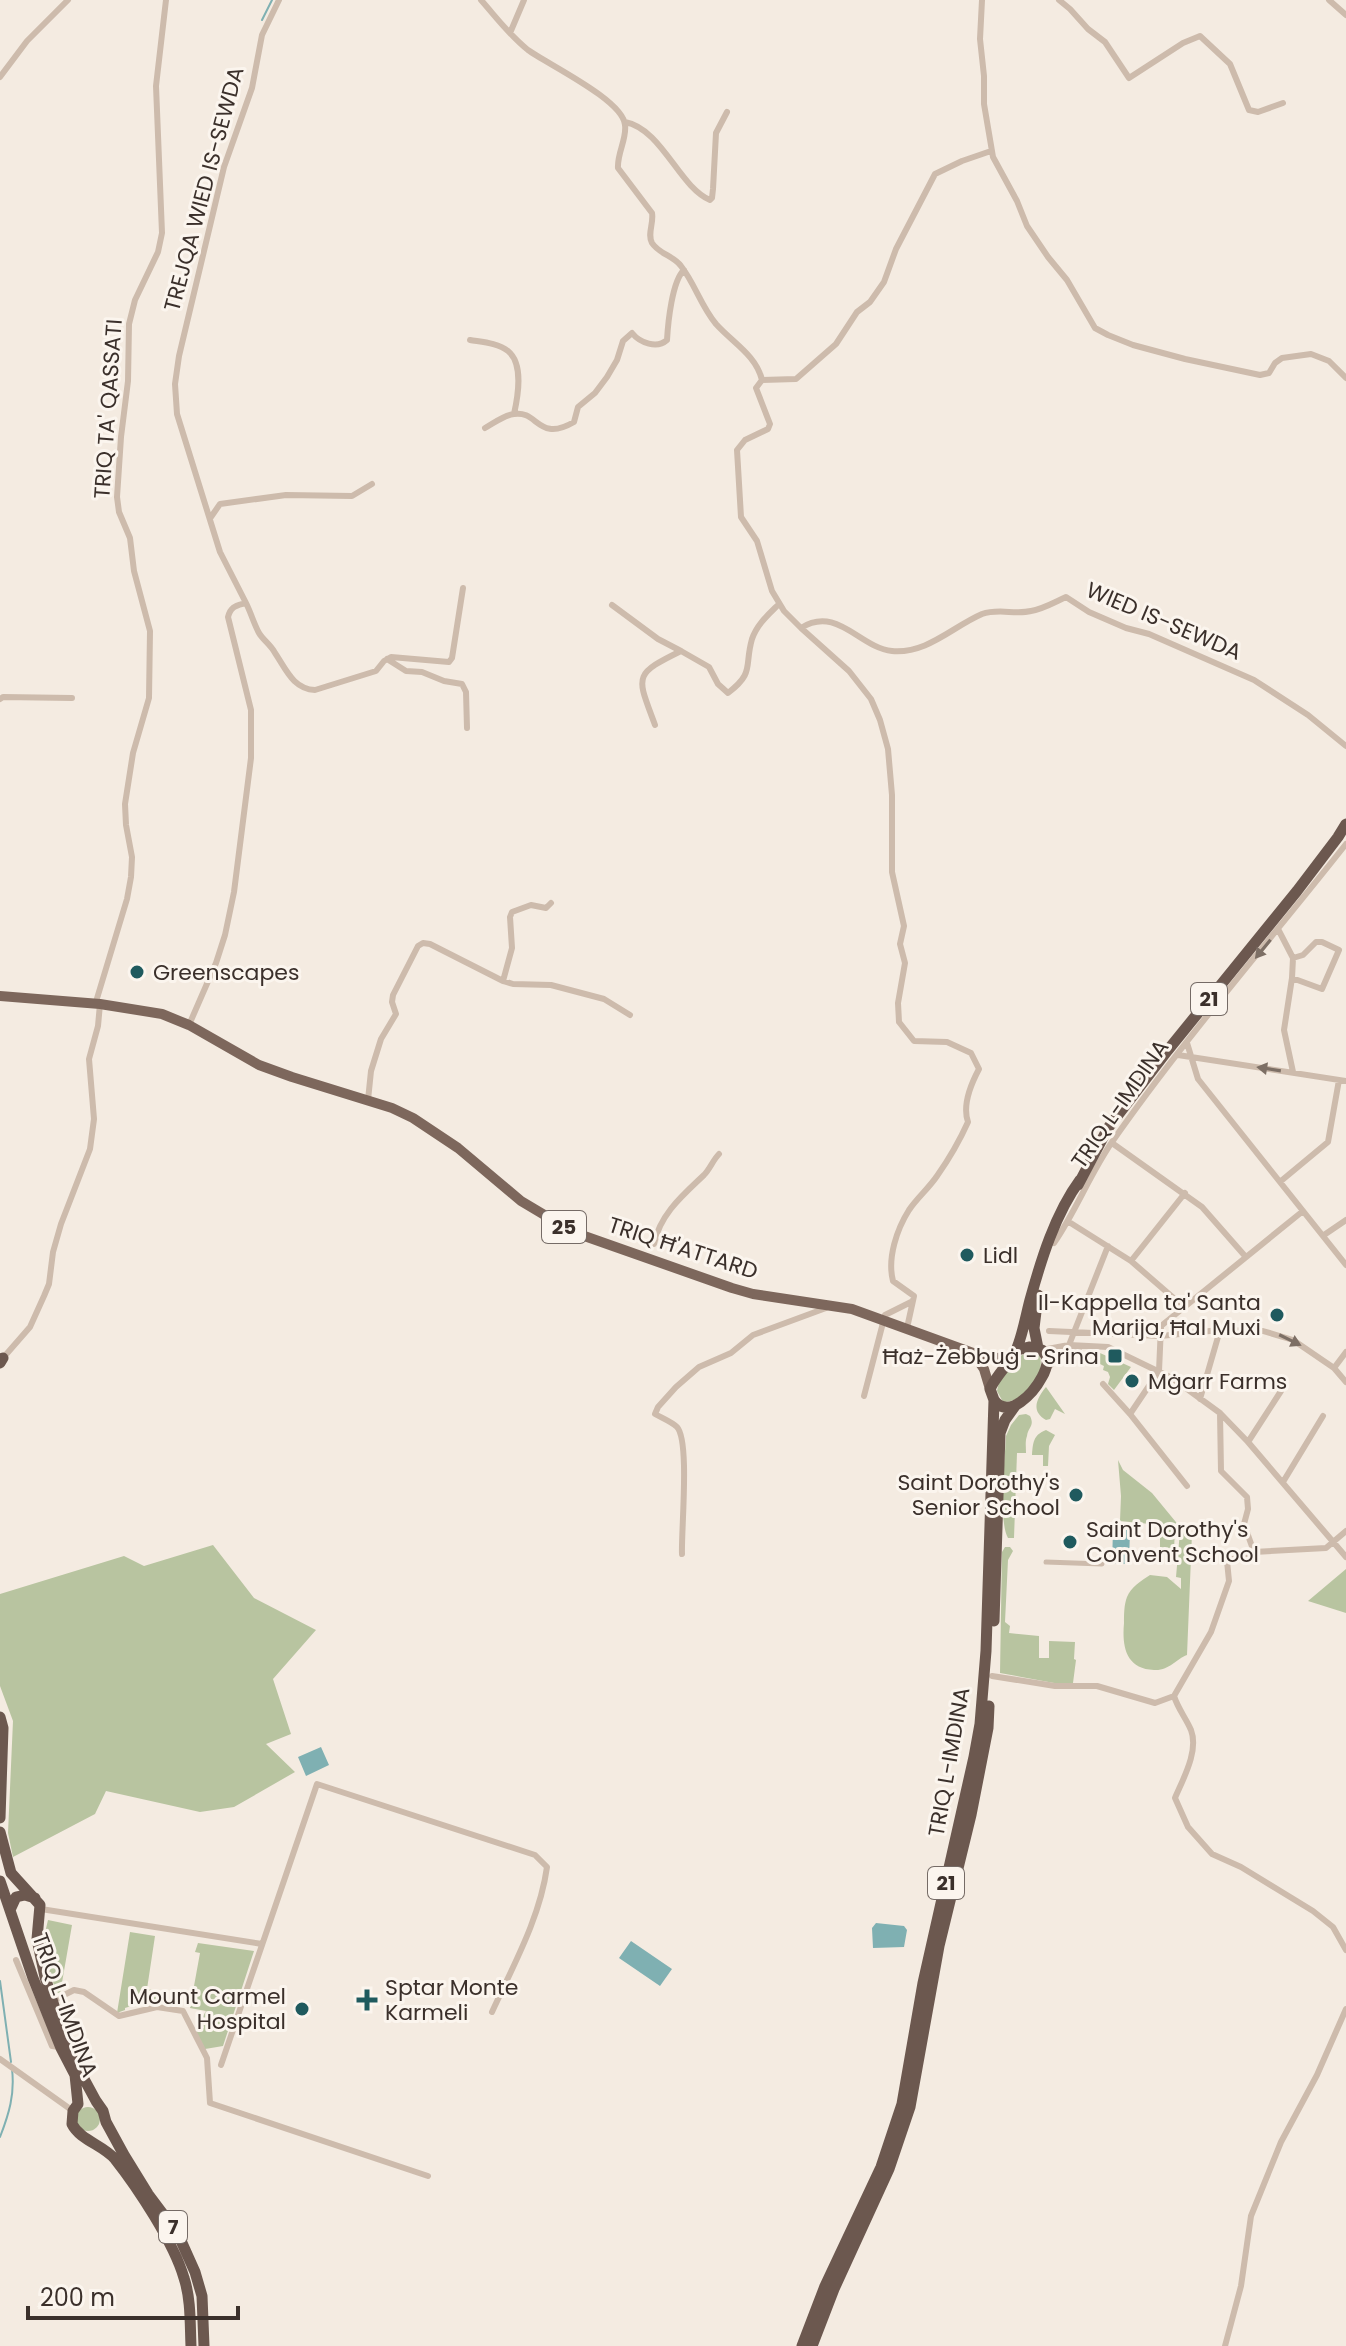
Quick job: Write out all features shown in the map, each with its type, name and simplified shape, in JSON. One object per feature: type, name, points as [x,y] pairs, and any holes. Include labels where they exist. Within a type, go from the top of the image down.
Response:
[{"type":"highway","name":"TRIQ L-IMDINA","points":[[812,2346],[834,2289],[889,2169],[910,2107],[939,1946],[971,1815],[988,1728],[1000,1433],[1015,1406],[1022,1402],[1045,1373],[1048,1359],[1040,1349],[1034,1318],[1039,1289],[1054,1243],[1080,1180],[1108,1128],[1297,891],[1346,824]]},
{"type":"highway","name":"TRIQ L-IMDINA","points":[[802,2346],[825,2286],[881,2167],[902,2104],[923,1983],[980,1724],[986,1651],[992,1394],[997,1374],[1014,1354],[1048,1245],[1070,1194],[1080,1180]]},
{"type":"highway","points":[[1014,1354],[1030,1347],[1040,1349]]},
{"type":"highway","points":[[992,1394],[997,1405],[1015,1406]]},
{"type":"highway","points":[[0,1717],[3,1728],[0,1818]]},
{"type":"highway","name":"TRIQ L-IMDINA","points":[[0,1832],[11,1873],[35,1898],[40,1913],[37,1939],[59,2022],[106,2122],[148,2194],[178,2234],[195,2272],[202,2296],[204,2346]]},
{"type":"highway","name":"TRIQ L-IMDINA","points":[[0,1881],[30,1981],[75,2075],[72,2124],[75,2130],[112,2156],[147,2205],[177,2260],[188,2297],[191,2346]]},
{"type":"highway","name":"TRIQ L-IMDINA","points":[[12,1915],[16,1897],[25,1895],[35,1898]]},
{"type":"highway","name":"TRIQ L-IMDINA","points":[[12,1915],[20,1925],[27,1926],[35,1923],[40,1913]]},
{"type":"highway","name":"TRIQ L-IMDINA","points":[[75,2107],[90,2099],[96,2101]]},
{"type":"highway","points":[[85,2136],[96,2135],[106,2122]]},
{"type":"main road","name":"25","points":[[0,996],[162,1014],[189,1025]]},
{"type":"main road","name":"TRIQ Ħ'ATTARD","points":[[189,1025],[259,1065],[392,1108],[413,1118],[458,1148],[521,1201],[573,1232],[753,1294],[833,1305],[883,1319],[973,1353],[996,1358],[1014,1354]]},
{"type":"main road","points":[[973,1353],[984,1369],[992,1394]]},
{"type":"street","points":[[0,77],[27,41],[68,0]]},
{"type":"street","name":"TRIQ TA' QASSATI","points":[[1,1360],[30,1327],[44,1296],[61,1224],[90,1149],[94,1119],[89,1059],[98,1026],[98,1005],[131,877],[132,857],[125,804],[135,742],[149,698],[150,631],[134,571],[130,538],[119,512],[117,497],[128,381],[129,324],[135,300],[158,252],[162,233],[156,86],[166,0]]},
{"type":"street","name":"TREJQA WIED IS-SEWDA","points":[[279,0],[262,35],[255,78],[224,167],[177,365],[177,414],[220,552],[259,632],[285,670],[300,686],[307,689],[325,688],[376,671],[387,659]]},
{"type":"street","points":[[481,0],[528,49],[595,90],[625,122],[633,123],[651,138],[706,200],[712,198],[716,133],[727,112]]},
{"type":"street","points":[[510,33],[524,0]]},
{"type":"street","points":[[982,0],[980,39],[991,151],[1027,226],[1100,332],[1123,342],[1185,359],[1260,375],[1269,373],[1282,358],[1311,354],[1329,361],[1346,378]]},
{"type":"street","points":[[1059,0],[1105,42],[1129,78],[1183,43],[1200,36],[1230,64],[1249,110],[1258,112],[1283,103]]},
{"type":"street","points":[[1329,0],[1346,15]]},
{"type":"street","points":[[625,122],[618,168],[652,213],[652,243],[677,261],[715,322],[755,361],[762,380]]},
{"type":"street","points":[[762,380],[796,379],[836,344],[857,312],[870,302],[884,282],[896,249],[935,174],[991,151]]},
{"type":"street","points":[[485,428],[514,414],[527,416],[543,428],[550,429],[574,422],[578,407],[595,393],[612,370],[627,337],[632,333],[640,341],[658,345],[667,340],[678,277],[684,270]]},
{"type":"street","points":[[470,340],[500,347],[513,357],[518,385],[514,414]]},
{"type":"street","points":[[762,380],[756,388],[770,424],[768,429],[739,444],[737,450],[741,517],[757,541],[768,582],[779,604],[849,671],[871,699],[880,720],[888,749],[892,795],[892,872],[904,926],[900,944],[905,963],[898,1003],[899,1022],[914,1041],[947,1042],[971,1053],[979,1069],[965,1113],[968,1122],[958,1145],[909,1209],[897,1233],[891,1274],[893,1281],[914,1296],[907,1328]]},
{"type":"street","points":[[211,517],[220,504],[286,495],[352,496],[372,484]]},
{"type":"street","points":[[387,659],[451,660],[463,588]]},
{"type":"street","name":"WIED IS-SEWDA","points":[[801,628],[810,622],[827,621],[849,629],[883,650],[904,652],[922,647],[986,613],[1002,610],[1030,612],[1066,597],[1089,612],[1248,677],[1308,715],[1346,746]]},
{"type":"street","points":[[189,1025],[222,945],[240,851],[252,722],[245,679],[228,617],[234,606],[246,603]]},
{"type":"street","points":[[612,605],[658,639],[709,667],[718,684],[728,693],[742,682],[749,669],[752,637],[761,622],[779,604]]},
{"type":"street","points":[[655,725],[641,688],[642,676],[659,662],[681,651]]},
{"type":"street","points":[[387,659],[406,671],[422,672],[462,684],[466,692],[467,728]]},
{"type":"street","points":[[0,699],[72,698]]},
{"type":"street","name":"TRIQ L-IMDINA","points":[[1054,1243],[1069,1222],[1090,1178],[1112,1143],[1187,1043],[1346,844]]},
{"type":"street","points":[[503,981],[512,945],[512,912],[531,905],[546,908],[551,903]]},
{"type":"street","points":[[1278,929],[1293,958],[1284,1030],[1293,1072]]},
{"type":"street","points":[[1292,978],[1322,989],[1339,950],[1316,942],[1303,955],[1293,958]]},
{"type":"street","points":[[368,1100],[371,1071],[381,1039],[396,1014],[393,995],[420,944],[430,944],[503,981],[551,985],[607,1000],[630,1015]]},
{"type":"street","points":[[1187,1043],[1198,1079],[1346,1265]]},
{"type":"street","points":[[1178,1055],[1343,1080],[1328,1142],[1281,1181]]},
{"type":"street","points":[[1112,1143],[1202,1207],[1245,1256]]},
{"type":"street","points":[[654,1244],[660,1225],[670,1209],[707,1173],[719,1154]]},
{"type":"street","points":[[1131,1261],[1185,1193]]},
{"type":"street","points":[[1130,1414],[1159,1371],[1161,1326],[1303,1211]]},
{"type":"street","points":[[1324,1235],[1346,1220]]},
{"type":"street","points":[[1069,1222],[1131,1261],[1184,1307]]},
{"type":"street","points":[[1069,1345],[1108,1246]]},
{"type":"street","points":[[864,1396],[883,1319],[888,1312],[911,1302]]},
{"type":"street","points":[[682,1554],[685,1455],[677,1426],[655,1414],[658,1407],[699,1367],[731,1353],[753,1335],[833,1305]]},
{"type":"street","points":[[1049,1331],[1160,1336],[1220,1330],[1263,1331],[1286,1337],[1334,1368],[1346,1382]]},
{"type":"street","points":[[1200,1399],[1220,1330]]},
{"type":"street","points":[[1040,1349],[1069,1345],[1108,1347],[1159,1371],[1220,1413],[1346,1557]]},
{"type":"street","points":[[1045,1373],[1055,1359],[1080,1347]]},
{"type":"street","points":[[1334,1368],[1346,1352]]},
{"type":"street","points":[[1103,1384],[1187,1486]]},
{"type":"street","points":[[1248,1442],[1281,1391]]},
{"type":"street","points":[[1220,1413],[1221,1471],[1247,1497],[1244,1524],[1254,1552]]},
{"type":"street","points":[[1283,1482],[1323,1416]]},
{"type":"street","points":[[992,1676],[1055,1686],[1097,1686],[1155,1703],[1174,1696],[1211,1632],[1229,1581],[1227,1561],[1254,1552],[1326,1548],[1346,1531]]},
{"type":"street","points":[[1046,1562],[1102,1564]]},
{"type":"street","points":[[1174,1696],[1193,1738],[1192,1754],[1175,1798],[1188,1827],[1212,1854],[1241,1867],[1313,1911],[1333,1927],[1346,1950]]},
{"type":"street","points":[[221,2065],[317,1784],[535,1855],[547,1867],[526,1938],[492,2012]]},
{"type":"street","points":[[40,1913],[263,1944]]},
{"type":"street","points":[[16,1960],[30,1981]]},
{"type":"street","points":[[52,2001],[74,1990],[84,1992],[119,2016],[157,2007],[183,2011],[207,2058],[210,2103],[428,2176]]},
{"type":"street","points":[[1225,2346],[1241,2286],[1251,2216],[1281,2142],[1317,2075],[1346,2009]]},
{"type":"street","points":[[0,2059],[75,2107]]},
{"type":"green space","points":[[1031,1352],[1040,1356],[1036,1380],[1019,1398],[1003,1402],[997,1391],[1004,1372],[1013,1361]]},
{"type":"green space","points":[[1100,1353],[1131,1367],[1114,1390],[1108,1384],[1110,1377],[1103,1370],[1104,1366],[1094,1361],[1092,1354]]},
{"type":"green space","points":[[1046,1387],[1065,1414],[1055,1409],[1050,1419],[1046,1420],[1038,1413],[1038,1400]]},
{"type":"green space","points":[[1019,1415],[1030,1416],[1032,1424],[1026,1438],[1026,1453],[1017,1453],[1014,1538],[1008,1538],[1003,1518],[1006,1436]]},
{"type":"green space","points":[[1046,1430],[1055,1435],[1049,1446],[1048,1466],[1043,1466],[1043,1455],[1032,1455],[1032,1451],[1036,1437]]},
{"type":"green space","points":[[1118,1460],[1123,1470],[1152,1493],[1180,1527],[1175,1527],[1174,1551],[1160,1550],[1160,1525],[1120,1521]]},
{"type":"green space","points":[[1180,1531],[1192,1533],[1187,1655],[1164,1669],[1144,1669],[1131,1660],[1125,1647],[1126,1600],[1134,1587],[1150,1575],[1167,1577],[1181,1589],[1181,1578],[1176,1577]]},
{"type":"green space","points":[[213,1545],[254,1598],[316,1630],[273,1679],[291,1734],[266,1744],[295,1772],[234,1807],[200,1812],[106,1791],[95,1814],[13,1857],[8,1833],[13,1721],[0,1686],[0,1594],[124,1556],[144,1566]]},
{"type":"green space","points":[[1005,1547],[1013,1551],[1008,1560],[1005,1622],[1010,1626],[1009,1633],[1039,1636],[1039,1658],[1049,1658],[1049,1641],[1075,1642],[1073,1683],[1054,1683],[1000,1673],[1002,1552]]},
{"type":"green space","points":[[1346,1569],[1346,1613],[1308,1601]]},
{"type":"green space","points":[[48,1920],[72,1925],[60,1994],[55,1991],[49,1972],[44,1937]]},
{"type":"green space","points":[[130,1932],[155,1936],[147,1989],[157,1991],[155,2002],[144,2002],[117,2013]]},
{"type":"green space","points":[[198,1943],[254,1951],[223,2046],[205,2049],[195,2030],[204,2028],[202,2018],[206,2011],[190,2008],[200,1953],[195,1952]]},
{"type":"green space","points":[[88,2107],[99,2114],[100,2119],[93,2130],[88,2131],[77,2124],[76,2119],[83,2108]]},
{"type":"water","points":[[1113,1530],[1130,1530],[1129,1564],[1112,1563]]},
{"type":"water","points":[[321,1747],[329,1765],[306,1776],[298,1757]]},
{"type":"water","points":[[876,1923],[904,1926],[907,1930],[904,1947],[873,1948],[872,1928]]},
{"type":"water","points":[[631,1941],[672,1969],[660,1986],[619,1958]]},
{"type":"waterway","points":[[262,20],[272,0]]},
{"type":"waterway","points":[[0,1981],[11,2062]]},
{"type":"waterway","points":[[0,2137],[10,2104],[12,2069]]},
{"type":"place","name":"Greenscapes","points":[[137,972]]},
{"type":"place","name":"Lidl","points":[[967,1255]]},
{"type":"place","name":"Il-Kappella ta' Santa Marija, Ħal Muxi","points":[[1277,1315]]},
{"type":"place","name":"Ħaż-Żebbuġ - Srina","points":[[1115,1356]]},
{"type":"place","name":"Mġarr Farms","points":[[1132,1381]]},
{"type":"place","name":"Saint Dorothy's Senior School","points":[[1076,1495]]},
{"type":"place","name":"Saint Dorothy's Convent School","points":[[1070,1542]]},
{"type":"place","name":"Sptar Monte Karmeli","points":[[367,2000]]},
{"type":"place","name":"Mount Carmel Hospital","points":[[302,2009]]}]
